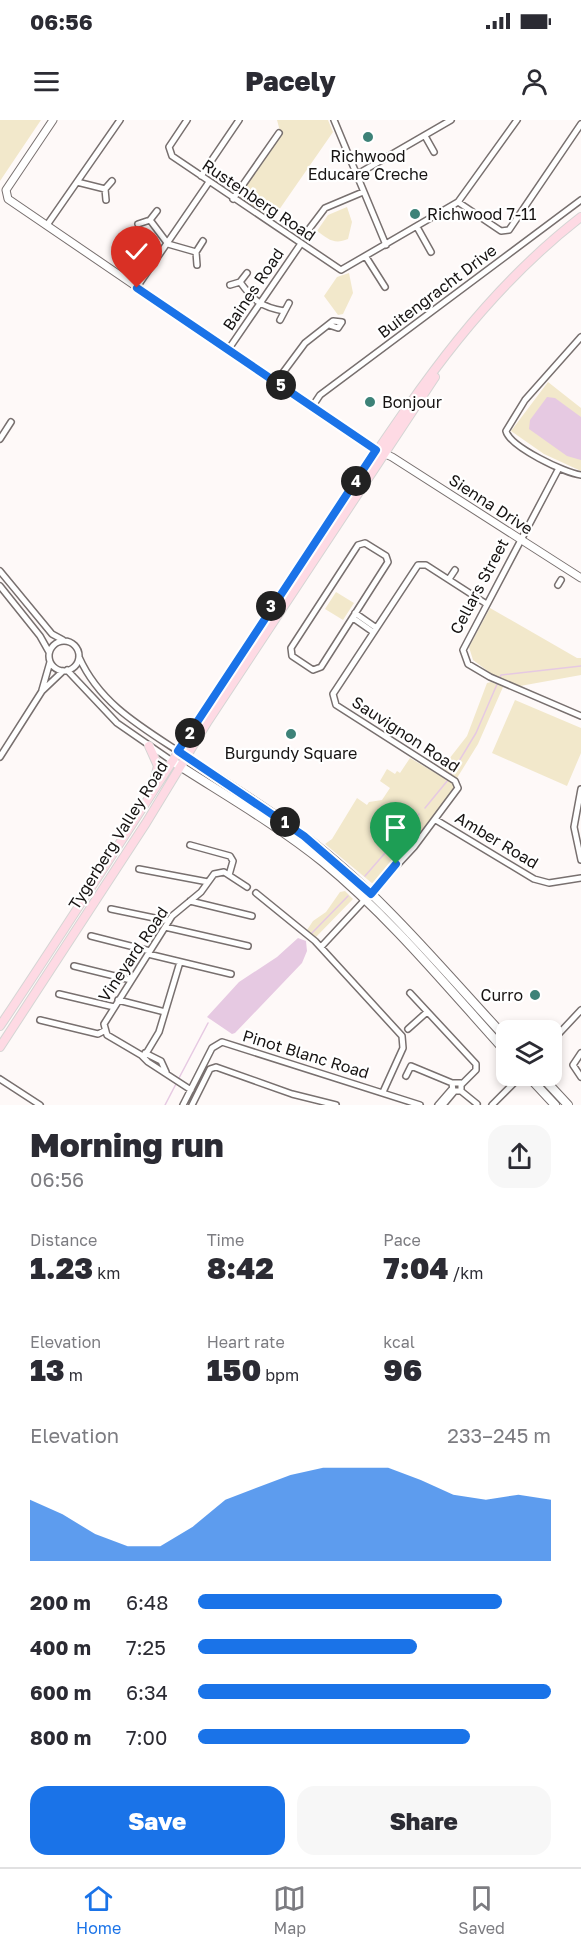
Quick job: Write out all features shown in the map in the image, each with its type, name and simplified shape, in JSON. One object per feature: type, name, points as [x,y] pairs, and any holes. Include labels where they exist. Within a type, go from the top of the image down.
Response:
[{"type":"main road","name":"Tygerberg Valley Road","points":[[182,754],[376,450],[458,338],[520,269],[581,217]]},
{"type":"main road","name":"Tygerberg Valley Road","points":[[0,1047],[176,763],[385,453],[458,338]]},
{"type":"main road","points":[[136,817],[141,801],[157,774],[157,760],[149,746]]},
{"type":"main road","points":[[182,754],[304,836],[455,983],[496,1027]]},
{"type":"main road","name":"Tygerberg Valley Road","points":[[0,1026],[136,817],[176,763]]},
{"type":"main road","points":[[176,763],[298,842],[368,898],[496,1041]]},
{"type":"main road","points":[[537,1086],[555,1105]]},
{"type":"main road","points":[[550,1086],[568,1105]]},
{"type":"street","points":[[53,120],[8,186],[6,194],[8,199],[376,450]]},
{"type":"street","points":[[47,225],[118,120]]},
{"type":"street","name":"Rustenberg Road","points":[[188,120],[170,146],[172,156],[300,245],[341,270],[366,257]]},
{"type":"street","points":[[201,176],[239,120]]},
{"type":"street","points":[[333,120],[386,245]]},
{"type":"street","points":[[356,175],[451,120]]},
{"type":"street","points":[[385,287],[366,257],[458,202],[517,120]]},
{"type":"street","points":[[458,202],[501,231],[509,230],[581,124]]},
{"type":"street","points":[[233,199],[279,133]]},
{"type":"street","points":[[425,136],[435,152]]},
{"type":"street","points":[[106,200],[105,189],[112,181]]},
{"type":"street","points":[[77,182],[105,189]]},
{"type":"street","points":[[137,288],[210,182]]},
{"type":"street","points":[[303,237],[325,208],[363,192]]},
{"type":"street","name":"Buitengracht Drive","points":[[312,407],[320,395],[581,200]]},
{"type":"street","points":[[138,224],[150,220],[157,210]]},
{"type":"street","points":[[150,220],[168,244],[196,252]]},
{"type":"street","points":[[417,227],[431,252]]},
{"type":"street","points":[[197,265],[196,252],[203,241]]},
{"type":"street","name":"Baines Road","points":[[228,350],[300,245]]},
{"type":"street","points":[[230,285],[240,282],[247,273]]},
{"type":"street","points":[[240,282],[259,304],[284,311]]},
{"type":"street","points":[[280,320],[289,303]]},
{"type":"street","points":[[276,382],[305,343],[328,325]]},
{"type":"street","points":[[581,337],[540,382],[506,429],[509,438],[559,468],[581,475]]},
{"type":"street","points":[[0,439],[11,422]]},
{"type":"street","name":"Sienna Drive","points":[[376,450],[385,453],[581,578]]},
{"type":"street","name":"Cellars Street","points":[[559,468],[485,603],[463,650],[468,664],[492,678],[581,716]]},
{"type":"street","points":[[365,543],[386,555],[388,562],[354,616],[318,670],[290,654],[291,648],[358,544],[365,543]]},
{"type":"street","name":"Sauvignon Road","points":[[321,947],[368,898],[458,792],[455,781],[333,701],[333,694],[416,566],[426,565],[485,603]]},
{"type":"street","points":[[449,579],[455,570]]},
{"type":"street","points":[[0,572],[52,634],[73,643],[92,682],[116,707],[182,754]]},
{"type":"street","points":[[0,586],[40,636],[49,652],[50,662],[42,692]]},
{"type":"street","points":[[354,616],[374,629]]},
{"type":"street","points":[[49,652],[54,644],[63,640]]},
{"type":"street","points":[[0,757],[42,692],[65,671],[75,666],[79,657]]},
{"type":"street","points":[[50,662],[65,671],[101,709],[149,746],[176,763]]},
{"type":"street","points":[[581,789],[574,827],[581,860]]},
{"type":"street","name":"Amber Road","points":[[436,820],[534,879],[549,883],[581,878]]},
{"type":"street","points":[[190,845],[230,856],[234,861],[229,875],[247,887]]},
{"type":"street","points":[[139,869],[208,882]]},
{"type":"street","name":"Vineyard Road","points":[[104,1031],[105,1022],[118,1000],[169,921],[218,872],[229,875]]},
{"type":"street","points":[[256,893],[314,940],[403,1038],[403,1048],[383,1092]]},
{"type":"street","points":[[190,901],[252,916]]},
{"type":"street","points":[[111,909],[169,921]]},
{"type":"street","points":[[165,927],[248,946]]},
{"type":"street","points":[[91,936],[231,974]]},
{"type":"street","points":[[145,1055],[159,1032],[180,962]]},
{"type":"street","points":[[74,966],[131,980]]},
{"type":"street","points":[[448,989],[455,983]]},
{"type":"street","points":[[410,993],[476,1064],[476,1070],[462,1084],[461,1091]]},
{"type":"street","points":[[58,994],[114,1007]]},
{"type":"street","points":[[118,1000],[165,1012]]},
{"type":"street","points":[[562,1030],[581,1010]]},
{"type":"street","points":[[408,1029],[427,1012]]},
{"type":"street","points":[[40,1020],[98,1034],[104,1031],[145,1055],[191,1090]]},
{"type":"street","name":"Pinot Blanc Road","points":[[183,1105],[212,1048],[222,1042],[420,1105]]},
{"type":"street","points":[[581,1053],[573,1065],[581,1077]]},
{"type":"street","points":[[406,1076],[411,1066],[452,1083],[458,1081],[462,1084]]},
{"type":"street","points":[[200,1105],[193,1103],[210,1069],[216,1067],[292,1094],[336,1105]]},
{"type":"street","points":[[0,1079],[40,1105]]},
{"type":"street","points":[[443,1105],[453,1091],[452,1083]]},
{"type":"street","points":[[492,1105],[511,1086]]},
{"type":"street","points":[[438,1105],[453,1091],[461,1091],[477,1104]]},
{"type":"shaded area","points":[[0,120],[41,120],[0,181]]},
{"type":"shaded area","points":[[277,120],[328,120],[333,132],[272,220],[241,200],[240,195],[281,135]]},
{"type":"shaded area","points":[[347,207],[352,222],[348,239],[335,241],[317,231],[328,215]]},
{"type":"shaded area","points":[[349,273],[353,293],[343,314],[338,315],[324,296],[337,277]]},
{"type":"shaded area","points":[[548,382],[581,408],[581,471],[544,454],[511,431]]},
{"type":"shaded area","points":[[547,397],[555,398],[581,417],[581,460],[567,456],[529,429],[530,420]]},
{"type":"shaded area","points":[[336,592],[354,603],[343,620],[325,609]]},
{"type":"shaded area","points":[[490,608],[577,658],[581,658],[581,675],[520,686],[493,675],[473,660],[469,647]]},
{"type":"shaded area","points":[[491,682],[503,687],[478,744],[457,778],[442,768],[467,736],[487,683]]},
{"type":"shaded area","points":[[515,700],[581,728],[581,753],[567,786],[492,753]]},
{"type":"shaded area","points":[[410,758],[454,784],[455,792],[377,883],[373,884],[325,844],[332,839],[357,798],[367,805],[369,802],[382,800],[390,788],[380,781],[387,769],[395,774],[397,771],[400,773]]},
{"type":"shaded area","points":[[345,891],[353,899],[316,937],[307,930],[313,921],[326,912],[340,892]]},
{"type":"shaded area","points":[[298,938],[306,941],[307,951],[302,963],[235,1033],[232,1034],[207,1017],[239,982],[277,957]]},
{"type":"waterway","points":[[450,776],[476,733],[501,675],[581,666]]},
{"type":"waterway","points":[[425,808],[448,780]]},
{"type":"waterway","points":[[365,876],[419,814]]},
{"type":"waterway","points":[[311,934],[348,896]]},
{"type":"waterway","points":[[179,1078],[208,1023]]},
{"type":"waterway","points":[[165,1105],[177,1082]]},
{"type":"place","name":"Richwood Educare Creche","points":[[368,137]]},
{"type":"place","name":"Richwood 7-11","points":[[415,214]]},
{"type":"place","name":"Bonjour","points":[[370,402]]},
{"type":"place","name":"Burgundy Square","points":[[291,734]]},
{"type":"place","name":"Curro","points":[[535,995]]},
{"type":"route","points":[[137,288],[376,450],[300,562],[178,751],[304,836],[371,894],[396,864]]}]
